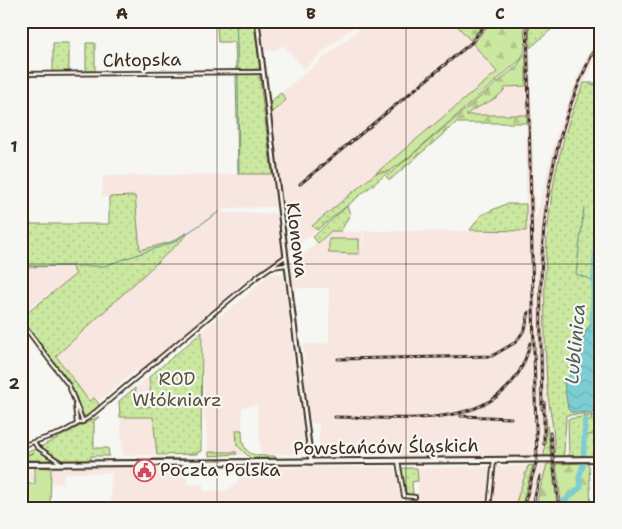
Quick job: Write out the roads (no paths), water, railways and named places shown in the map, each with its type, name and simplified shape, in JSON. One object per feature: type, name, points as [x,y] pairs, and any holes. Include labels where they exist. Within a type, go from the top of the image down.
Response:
[{"type":"main road","name":"Powstańców Śląskich","points":[[22,464],[601,460]]},
{"type":"street","name":"Klonowa","points":[[257,21],[311,462]]},
{"type":"street","name":"Chłopska","points":[[21,74],[262,72]]},
{"type":"street","points":[[21,446],[83,422],[285,256]]},
{"type":"street","points":[[269,268],[286,265]]},
{"type":"street","points":[[21,322],[65,381],[83,422]]},
{"type":"street","points":[[75,401],[77,425]]},
{"type":"street","points":[[34,442],[37,447],[62,464]]},
{"type":"street","points":[[21,459],[22,464]]},
{"type":"street","points":[[489,508],[494,460]]},
{"type":"street","points":[[398,461],[404,496],[415,497]]},
{"type":"water","points":[[592,319],[597,332],[595,375],[598,406],[591,413],[571,412],[568,409],[564,383],[575,367],[586,330],[590,326]]},
{"type":"waterway","points":[[236,21],[238,70]]},
{"type":"waterway","points":[[238,74],[239,173]]},
{"type":"waterway","points":[[590,85],[601,85]]},
{"type":"waterway","name":"Lublinica","points":[[594,324],[592,319],[598,194],[601,187]]},
{"type":"waterway","points":[[584,208],[576,274],[594,281]]},
{"type":"waterway","points":[[21,266],[104,266],[174,242],[219,212]]},
{"type":"waterway","points":[[593,303],[601,294]]},
{"type":"waterway","points":[[585,423],[592,420],[591,413]]},
{"type":"waterway","name":"Lublinica","points":[[556,508],[581,487],[579,478],[583,465],[585,420]]},
{"type":"waterway","points":[[585,436],[601,432]]},
{"type":"railway","points":[[300,184],[471,43],[488,21]]},
{"type":"railway","points":[[523,508],[537,460],[527,21]]},
{"type":"railway","points":[[542,409],[542,264],[551,174],[562,129],[579,84],[601,37]]},
{"type":"railway","points":[[338,359],[492,356],[516,342],[525,329],[529,312]]},
{"type":"railway","points":[[335,417],[423,418],[452,414],[478,407],[501,393],[519,373],[530,343]]},
{"type":"railway","points":[[544,402],[544,444]]},
{"type":"railway","points":[[461,416],[511,418]]},
{"type":"railway","points":[[550,433],[559,508]]},
{"type":"railway","points":[[532,508],[540,476]]},
{"type":"place","name":"Poczta Polska","points":[[144,470]]},
{"type":"park label","name":"ROD Włókniarz","points":[[177,389]]}]
